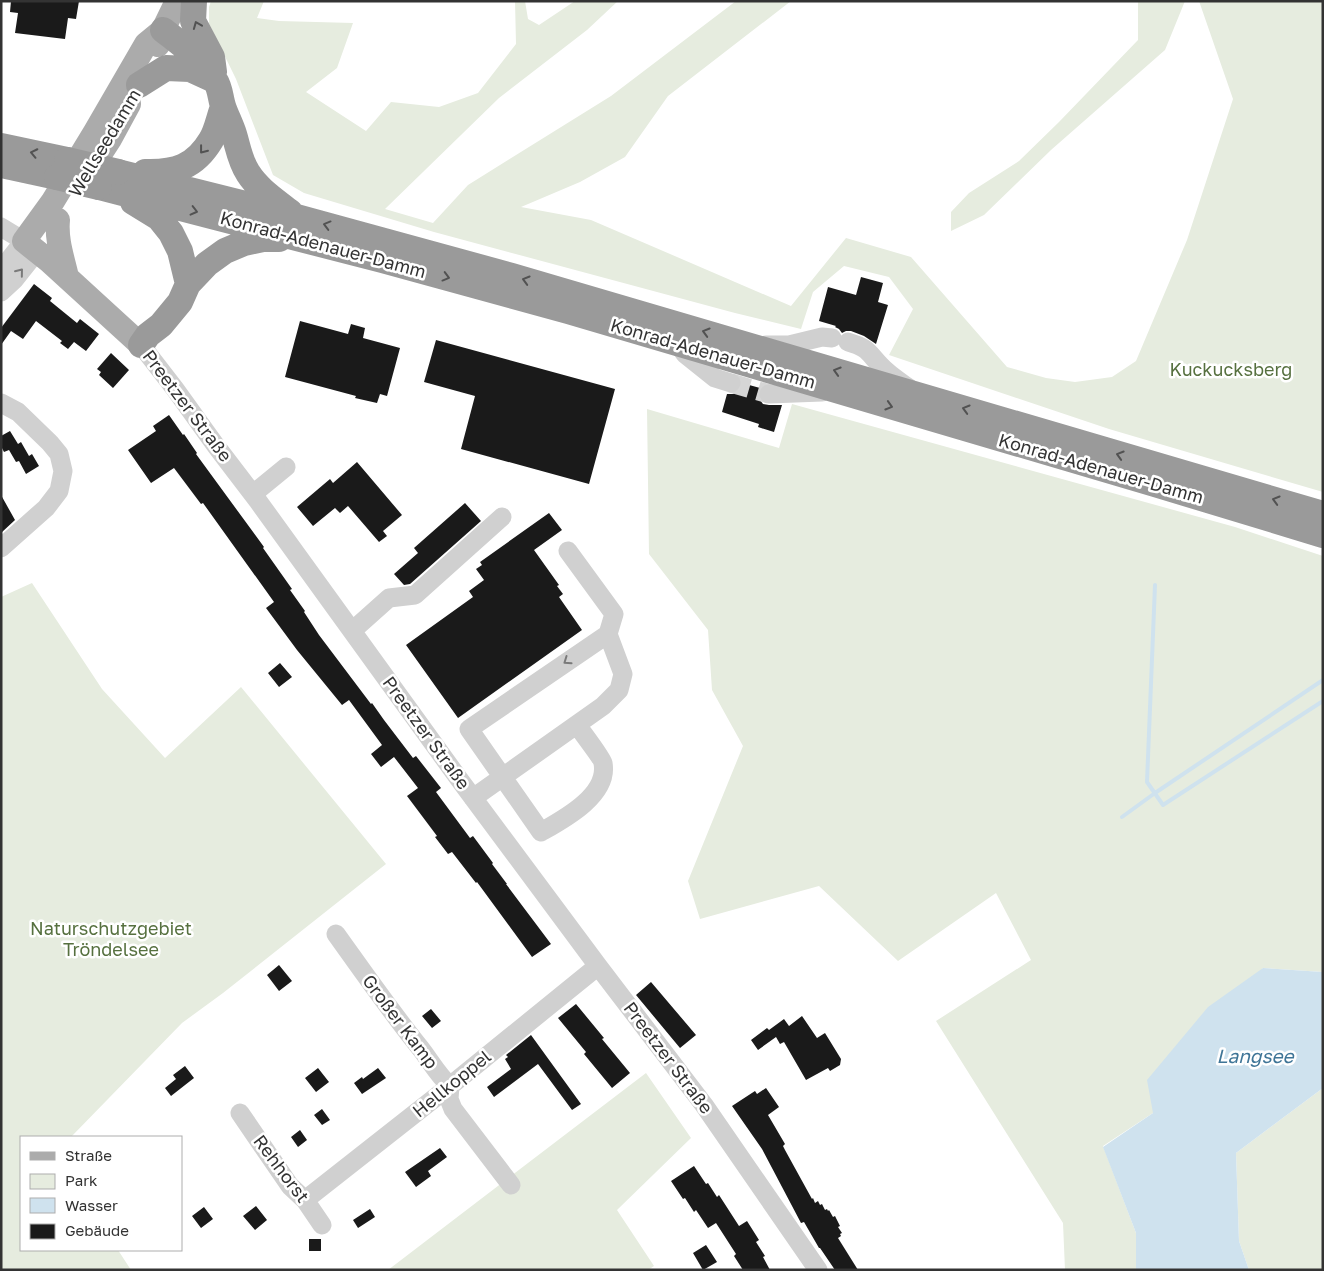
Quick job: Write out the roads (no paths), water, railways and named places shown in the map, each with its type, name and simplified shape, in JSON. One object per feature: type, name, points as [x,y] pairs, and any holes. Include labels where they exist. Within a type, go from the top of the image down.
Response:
[{"type":"highway","points":[[141,345],[148,335],[161,325],[180,302],[188,284],[216,256],[233,247],[298,228],[249,174],[241,159],[223,106],[212,57],[193,20],[194,1]]},
{"type":"highway","points":[[163,30],[187,48],[216,80]]},
{"type":"highway","points":[[139,85],[166,68],[190,69],[216,80]]},
{"type":"highway","points":[[110,183],[171,171],[195,160],[212,139],[223,106]]},
{"type":"highway","points":[[1,146],[110,183],[159,218],[171,233],[180,251],[188,284]]},
{"type":"highway","points":[[1,164],[62,168]]},
{"type":"highway","name":"Konrad-Adenauer-Damm","points":[[110,183],[298,228],[503,273],[1323,514]]},
{"type":"highway","name":"Konrad-Adenauer-Damm","points":[[298,228],[499,292],[1323,535]]},
{"type":"main road","name":"Wellseedamm","points":[[30,246],[44,239],[110,139],[154,57],[163,30],[177,1]]},
{"type":"main road","name":"Wellseedamm","points":[[30,246],[53,201],[146,44],[163,30]]},
{"type":"main road","points":[[58,220],[58,238],[67,278]]},
{"type":"main road","name":"Preetzer Straße","points":[[30,246],[141,345]]},
{"type":"street","name":"Preetzer Straße","points":[[1,227],[30,246]]},
{"type":"street","points":[[1,272],[9,260],[30,246]]},
{"type":"street","points":[[1,292],[14,280],[30,246]]},
{"type":"street","points":[[752,346],[789,345],[822,337],[862,346],[870,352],[881,366],[918,395]]},
{"type":"street","points":[[676,343],[685,354],[716,378],[731,383]]},
{"type":"street","name":"Preetzer Straße","points":[[141,345],[253,494],[473,798],[704,1105],[817,1269]]},
{"type":"street","points":[[768,394],[843,392]]},
{"type":"street","points":[[1,403],[18,412],[50,443],[59,454],[63,471],[59,491],[46,508],[1,548]]},
{"type":"street","points":[[253,494],[286,466]]},
{"type":"street","points":[[352,631],[389,598],[415,595],[502,518]]},
{"type":"street","points":[[473,798],[603,706],[620,690],[623,674],[608,634],[614,614],[568,551]]},
{"type":"street","points":[[577,725],[603,762],[599,787],[592,796],[569,816],[541,832],[469,730],[608,634]]},
{"type":"street","name":"Großer Kamp","points":[[336,934],[394,1015],[435,1066],[440,1077],[450,1086],[449,1099],[454,1109],[511,1185]]},
{"type":"street","name":"Hellkoppel","points":[[304,1200],[450,1086],[598,966]]},
{"type":"street","name":"Rehhorst","points":[[240,1113],[290,1186],[304,1200],[322,1224]]},
{"type":"water","name":"Langsee","points":[[1263,968],[1323,972],[1323,1088],[1236,1153],[1239,1241],[1249,1270],[1136,1270],[1136,1233],[1103,1147],[1153,1113],[1147,1080],[1208,1007]]},
{"type":"waterway","points":[[1155,585],[1147,782],[1163,805],[1323,701]]},
{"type":"waterway","points":[[1122,817],[1323,680]]},
{"type":"tunnel","points":[[731,383],[769,394]]},
{"type":"park label","name":"Kuckucksberg","points":[[1231,370]]},
{"type":"park label","name":"Naturschutzgebiet Tröndelsee","points":[[111,940]]}]
